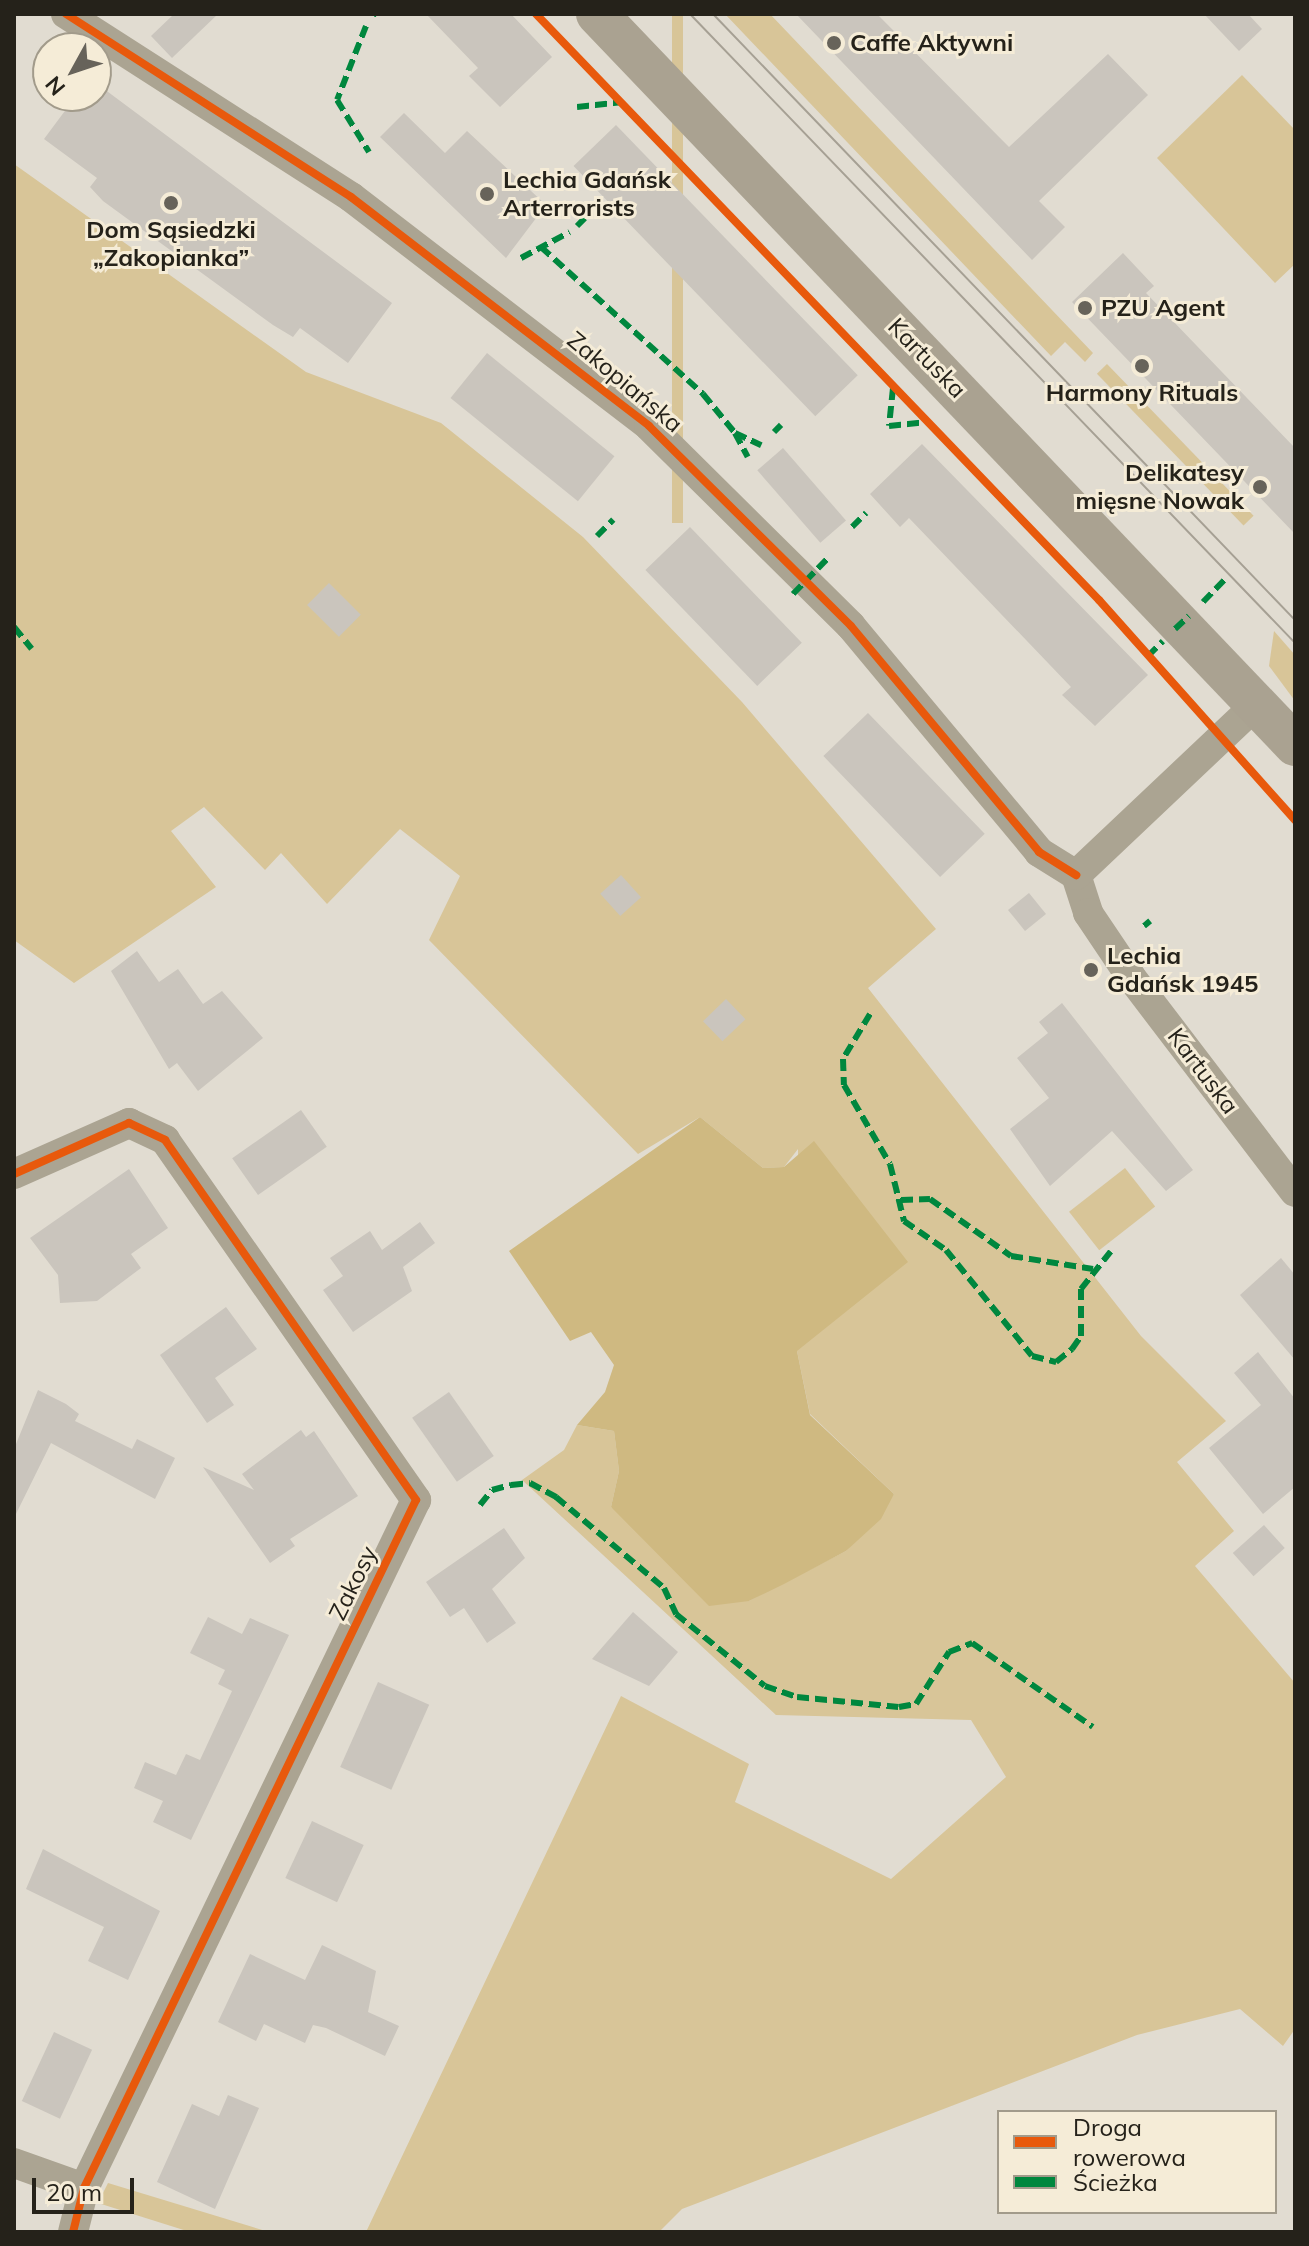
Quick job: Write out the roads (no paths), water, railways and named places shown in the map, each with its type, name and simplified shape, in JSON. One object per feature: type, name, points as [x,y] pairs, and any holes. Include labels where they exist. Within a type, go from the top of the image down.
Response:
[{"type":"main road","name":"Kartuska","points":[[597,14],[1259,702],[1295,745]]},
{"type":"street","name":"Zakopiańska","points":[[66,14],[351,197],[649,426],[851,626],[1039,852],[1076,875]]},
{"type":"street","points":[[1076,875],[1259,702]]},
{"type":"street","name":"Kartuska","points":[[1076,875],[1088,913],[1131,977],[1295,1192]]},
{"type":"street","name":"Zakosy","points":[[14,1174],[129,1123],[165,1140],[416,1500],[84,2188],[73,2232]]},
{"type":"street","points":[[14,2163],[84,2188]]},
{"type":"tram line","points":[[690,14],[1295,643]]},
{"type":"tram line","points":[[713,14],[1295,620]]},
{"type":"place","name":"Caffe Aktywni","points":[[834,43]]},
{"type":"place","name":"Lechia Gdańsk Arterrorists","points":[[487,194]]},
{"type":"place","name":"Dom Sąsiedzki „Zakopianka”","points":[[171,203]]},
{"type":"place","name":"PZU Agent","points":[[1085,308]]},
{"type":"place","name":"Harmony Rituals","points":[[1142,366]]},
{"type":"place","name":"Delikatesy mięsne Nowak","points":[[1260,487]]},
{"type":"place","name":"Lechia Gdańsk 1945","points":[[1091,970]]}]
